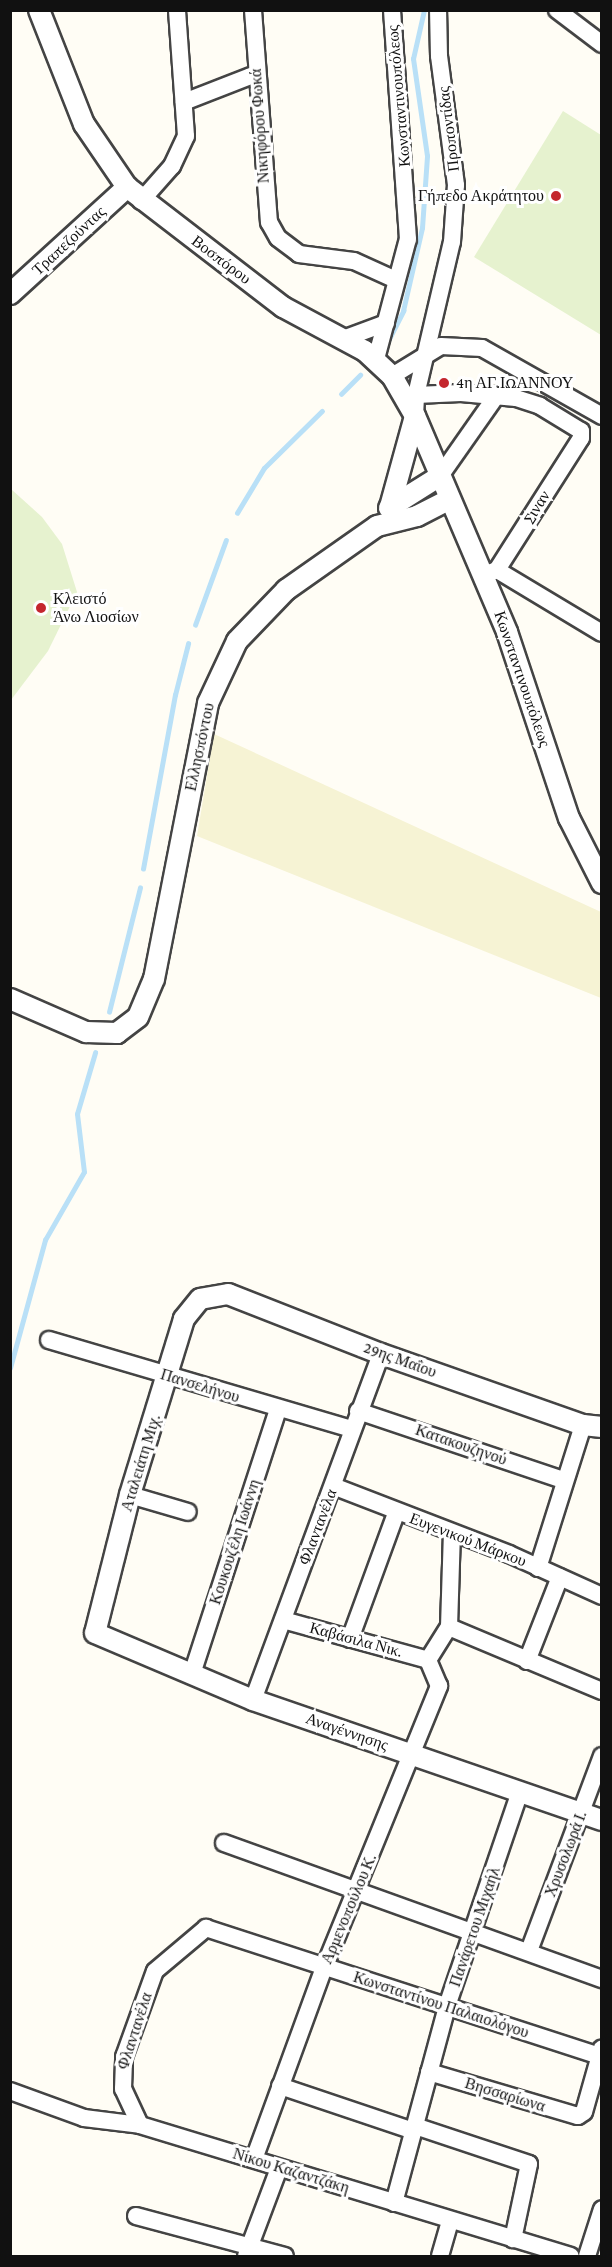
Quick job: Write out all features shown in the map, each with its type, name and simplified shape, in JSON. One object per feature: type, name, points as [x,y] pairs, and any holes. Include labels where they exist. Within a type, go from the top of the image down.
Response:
[{"type":"street","name":"Βοσπόρου","points":[[39,10],[84,124],[127,187],[141,201],[283,306],[376,359],[392,376],[415,416],[440,476]]},
{"type":"street","points":[[141,201],[159,183],[179,153],[186,136],[177,10]]},
{"type":"street","name":"Νικηφόρου Φωκά","points":[[253,10],[268,222],[278,238],[299,254],[354,261],[396,280]]},
{"type":"street","name":"Κωνσταντινουπόλεως","points":[[376,359],[408,239],[408,203],[392,10]]},
{"type":"street","name":"Προποντίδας","points":[[415,416],[416,395],[452,242],[456,185],[439,56],[438,10]]},
{"type":"street","points":[[557,10],[602,44]]},
{"type":"street","points":[[184,102],[256,74]]},
{"type":"street","name":"Τραπεζούντας","points":[[10,294],[127,187]]},
{"type":"street","points":[[343,339],[386,322]]},
{"type":"street","points":[[392,376],[426,353],[441,346],[482,348],[602,416]]},
{"type":"street","points":[[416,395],[497,394]]},
{"type":"street","points":[[440,476],[497,394]]},
{"type":"street","name":"Σιναν","points":[[490,572],[581,438],[581,432],[540,406],[497,394]]},
{"type":"street","points":[[390,507],[415,416]]},
{"type":"street","name":"Κωνσταντινουπόλεως","points":[[440,476],[449,500],[490,572],[507,632],[569,818],[602,883]]},
{"type":"street","name":"Ελλησπόντου","points":[[10,999],[86,1032],[105,1035],[126,1029],[138,1017],[154,979],[208,703],[220,671],[243,633],[286,590],[377,526],[390,507],[440,476]]},
{"type":"street","name":"Ελλησπόντου","points":[[377,526],[417,516],[449,500]]},
{"type":"street","points":[[490,572],[602,633]]},
{"type":"street","name":"29ης Μαΐου","points":[[200,1299],[228,1294],[381,1354],[592,1426]]},
{"type":"street","name":"Αταλειάτη Μιχ.","points":[[95,1633],[130,1495],[184,1319],[200,1299]]},
{"type":"street","name":"Πανσελήνου","points":[[49,1340],[351,1429]]},
{"type":"street","name":"Φλαντανέλα","points":[[253,1700],[333,1486],[351,1429],[381,1354]]},
{"type":"street","name":"Κουκουζέλη Ιωάννη","points":[[192,1674],[278,1409]]},
{"type":"street","name":"Κατακουζηνού","points":[[358,1411],[563,1480]]},
{"type":"street","points":[[538,1568],[563,1480],[592,1426]]},
{"type":"street","name":"Ευγενικού Μάρκου","points":[[333,1486],[602,1596]]},
{"type":"street","points":[[130,1495],[188,1512]]},
{"type":"street","points":[[350,1639],[396,1513]]},
{"type":"street","points":[[428,1660],[449,1627],[452,1534]]},
{"type":"street","points":[[527,1661],[560,1577]]},
{"type":"street","name":"Καβάσιλα Νικ.","points":[[283,1620],[428,1660]]},
{"type":"street","points":[[449,1627],[602,1691]]},
{"type":"street","name":"Αναγέννησης","points":[[95,1633],[253,1700],[602,1820]]},
{"type":"street","name":"Αρμενοπούλου Κ.","points":[[254,2159],[324,1968],[414,1754],[439,1686],[428,1660]]},
{"type":"street","name":"Χρυσολωρά Ι.","points":[[529,1951],[602,1756]]},
{"type":"street","name":"Πανάρετου Μιχαήλ","points":[[394,2203],[447,2006],[475,1933],[520,1791]]},
{"type":"street","points":[[224,1843],[602,1979]]},
{"type":"street","name":"Κωνσταντίνου Παλαιολόγου","points":[[155,1971],[206,1928],[324,1968],[601,2054]]},
{"type":"street","name":"Φλαντανέλα","points":[[140,2125],[120,2078],[155,1971]]},
{"type":"street","name":"Βησσαρίωνα","points":[[429,2072],[582,2115],[601,2054]]},
{"type":"street","points":[[280,2086],[529,2164],[513,2239]]},
{"type":"street","name":"Νίκου Καζαντζάκη","points":[[10,2091],[84,2118],[140,2125],[571,2256]]},
{"type":"street","points":[[248,2252],[279,2168]]},
{"type":"street","points":[[587,2256],[602,2209]]},
{"type":"street","points":[[136,2216],[248,2252],[285,2256]]},
{"type":"street","points":[[440,2256],[450,2220]]},
{"type":"shaded area","points":[[214,734],[601,912],[601,998],[197,836]]},
{"type":"green space","name":"Γήπεδο Ακράτητου","points":[[563,111],[601,135],[601,335],[474,257]]},
{"type":"green space","name":"Κλειστό Άνω Λιοσίων","points":[[11,489],[42,517],[62,544],[77,592],[48,651],[11,700]]},
{"type":"waterway","points":[[388,341],[403,311],[422,228],[427,156],[413,59],[424,10]]},
{"type":"waterway","points":[[341,394],[360,375]]},
{"type":"waterway","points":[[237,513],[264,468],[322,411]]},
{"type":"waterway","points":[[195,625],[226,540]]},
{"type":"waterway","points":[[143,869],[175,695],[188,644]]},
{"type":"waterway","points":[[109,1012],[140,888]]},
{"type":"waterway","points":[[10,1368],[45,1240],[84,1172],[77,1114],[95,1053]]},
{"type":"place","name":"Γήπεδο Ακράτητου","points":[[556,196]]},
{"type":"place","name":"4η ΑΓ.ΙΩΑΝΝΟΥ","points":[[444,383]]},
{"type":"place","name":"Κλειστό Άνω Λιοσίων","points":[[41,608]]}]
